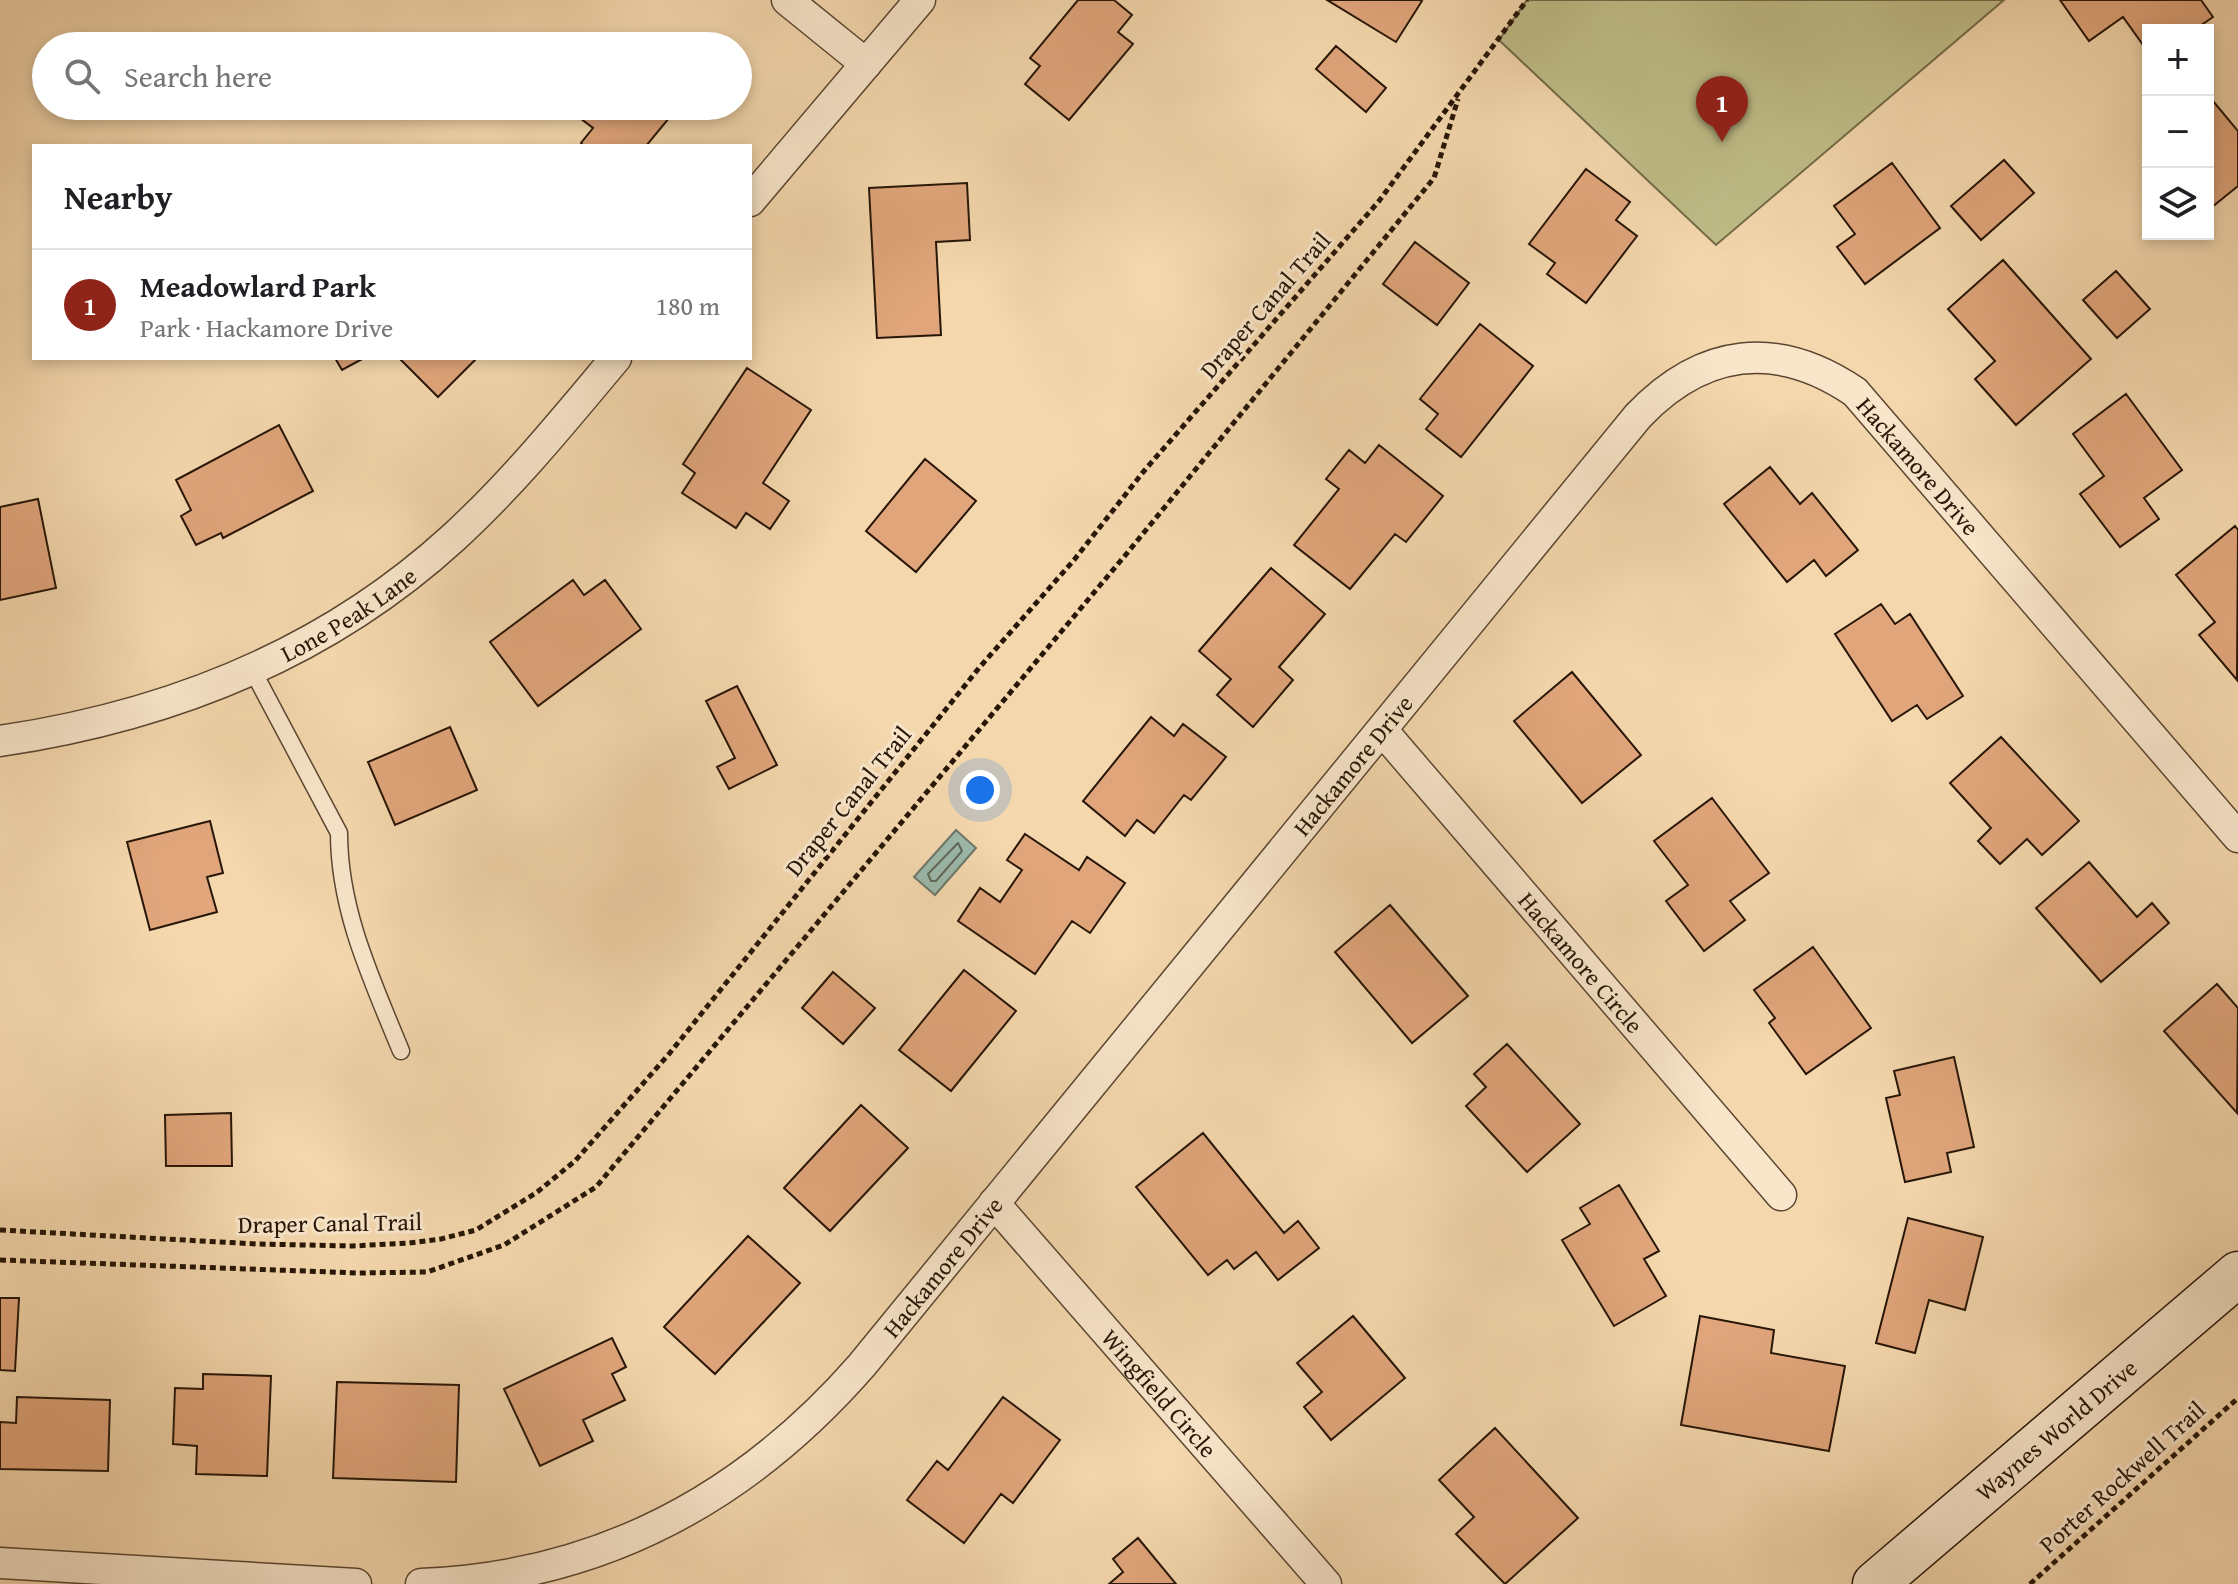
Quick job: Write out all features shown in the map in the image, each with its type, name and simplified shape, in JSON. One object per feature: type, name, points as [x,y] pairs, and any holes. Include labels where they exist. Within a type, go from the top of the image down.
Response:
[{"type":"main road","name":"Waynes World Drive","points":[[1875,1584],[2238,1274]]},
{"type":"street","points":[[787,0],[866,64]]},
{"type":"street","points":[[752,199],[920,0]]},
{"type":"street","name":"Hackamore Drive","points":[[421,1584],[572,1572],[614,1545],[702,1502],[776,1453],[853,1375],[1656,398],[1675,381],[1722,361],[1774,358],[1803,363],[1831,375],[1877,413],[2238,837]]},
{"type":"street","name":"Lone Peak Lane","points":[[0,741],[151,709],[253,671],[358,612],[452,539],[536,452],[614,360]]},
{"type":"street","name":"Hackamore Circle","points":[[1382,730],[1781,1195]]},
{"type":"street","name":"Wingfield Circle","points":[[994,1203],[1326,1584]]},
{"type":"street","points":[[0,1563],[356,1584]]},
{"type":"lane","points":[[253,671],[339,833],[339,854],[355,941],[401,1051]]},
{"type":"path","name":"Draper Canal Trail","points":[[0,1230],[257,1244],[409,1243],[476,1230],[536,1193],[575,1161],[669,1054],[979,668],[1074,560],[1144,471],[1379,201],[1527,0]]},
{"type":"path","points":[[0,1260],[359,1273],[427,1272],[504,1245],[596,1187],[1128,552],[1434,178],[1459,95]]},
{"type":"path","name":"Porter Rockwell Trail","points":[[2030,1584],[2238,1398]]},
{"type":"shaded area","points":[[1527,0],[2004,0],[1716,245],[1499,40]]},
{"type":"water","points":[[956,830],[976,848],[935,895],[914,877]]},
{"type":"building","points":[[1078,0],[1114,0],[1132,15],[1118,32],[1133,44],[1069,120],[1025,84],[1040,66],[1030,58]]},
{"type":"building","points":[[1327,0],[1420,0],[1422,1],[1396,42]]},
{"type":"building","points":[[2060,0],[2201,0],[2213,17],[2203,24],[2142,24],[2142,44],[2123,17],[2089,41]]},
{"type":"building","points":[[1336,46],[1386,88],[1366,112],[1316,69]]},
{"type":"building","points":[[2214,102],[2238,131],[2238,186],[2214,205]]},
{"type":"building","points":[[582,120],[667,120],[648,144],[582,144],[593,128]]},
{"type":"building","points":[[2004,160],[2034,193],[1981,240],[1951,206]]},
{"type":"building","points":[[1892,163],[1940,228],[1865,284],[1837,247],[1855,234],[1834,206]]},
{"type":"building","points":[[1586,169],[1630,202],[1616,220],[1637,236],[1586,303],[1547,274],[1555,263],[1529,244]]},
{"type":"building","points":[[967,183],[970,240],[936,242],[941,335],[877,338],[869,188]]},
{"type":"building","points":[[1415,242],[1469,283],[1437,325],[1383,284]]},
{"type":"building","points":[[2003,260],[2091,359],[2016,425],[1975,379],[1995,361],[1948,309]]},
{"type":"building","points":[[2116,271],[2150,309],[2117,338],[2083,300]]},
{"type":"building","points":[[1480,324],[1533,366],[1461,457],[1426,429],[1438,414],[1420,399]]},
{"type":"building","points":[[336,360],[360,360],[342,370]]},
{"type":"building","points":[[401,360],[475,360],[438,397]]},
{"type":"building","points":[[747,368],[811,410],[763,483],[789,501],[770,529],[746,513],[736,528],[682,493],[695,473],[683,464]]},
{"type":"building","points":[[2126,394],[2182,470],[2144,498],[2159,519],[2120,547],[2080,494],[2104,476],[2073,434]]},
{"type":"building","points":[[279,425],[313,491],[223,538],[221,533],[196,545],[181,516],[191,510],[176,480]]},
{"type":"building","points":[[1379,445],[1443,496],[1406,542],[1395,534],[1350,589],[1294,545],[1339,489],[1326,479],[1349,450],[1365,463]]},
{"type":"building","points":[[925,459],[976,501],[916,572],[866,531]]},
{"type":"building","points":[[1770,467],[1800,504],[1812,493],[1858,550],[1826,576],[1814,560],[1787,582],[1724,504]]},
{"type":"building","points":[[38,499],[56,588],[0,600],[0,507]]},
{"type":"building","points":[[2235,526],[2238,530],[2237,680],[2199,635],[2215,622],[2176,575]]},
{"type":"building","points":[[1271,568],[1325,614],[1279,667],[1293,680],[1253,727],[1217,695],[1231,679],[1199,651]]},
{"type":"building","points":[[573,580],[584,595],[605,580],[641,629],[538,706],[490,642]]},
{"type":"building","points":[[1881,604],[1895,624],[1910,614],[1963,696],[1927,719],[1917,705],[1892,721],[1835,634]]},
{"type":"building","points":[[1572,672],[1641,755],[1582,803],[1514,721]]},
{"type":"building","points":[[737,686],[777,765],[729,789],[717,767],[735,758],[706,701]]},
{"type":"building","points":[[1151,717],[1174,736],[1183,724],[1226,757],[1191,800],[1184,795],[1154,833],[1137,820],[1125,836],[1083,801]]},
{"type":"building","points":[[450,727],[477,790],[395,825],[368,762]]},
{"type":"building","points":[[2001,737],[2079,821],[2042,855],[2027,839],[2000,864],[1978,841],[1991,828],[1950,783]]},
{"type":"building","points":[[1712,798],[1769,873],[1730,901],[1745,920],[1704,951],[1666,901],[1688,885],[1654,841]]},
{"type":"building","points":[[210,821],[223,873],[207,877],[217,912],[150,930],[127,842]]},
{"type":"building","points":[[1025,834],[1079,870],[1087,857],[1125,883],[1090,933],[1072,921],[1035,974],[958,921],[980,888],[1000,902],[1022,870],[1007,860]]},
{"type":"building","points":[[2089,862],[2137,917],[2152,903],[2169,923],[2101,982],[2036,908]]},
{"type":"building","points":[[1390,905],[1468,996],[1412,1043],[1335,952]]},
{"type":"building","points":[[1813,947],[1871,1028],[1806,1074],[1769,1023],[1775,1018],[1754,990]]},
{"type":"building","points":[[964,970],[1016,1011],[951,1091],[899,1050]]},
{"type":"building","points":[[833,972],[875,1008],[843,1044],[802,1008]]},
{"type":"building","points":[[2217,984],[2238,1008],[2237,1113],[2164,1031]]},
{"type":"building","points":[[1507,1044],[1580,1124],[1527,1172],[1466,1106],[1486,1087],[1474,1074]]},
{"type":"building","points":[[1954,1057],[1974,1147],[1947,1153],[1951,1172],[1905,1182],[1886,1098],[1900,1095],[1894,1071]]},
{"type":"building","points":[[861,1105],[908,1148],[830,1231],[784,1188]]},
{"type":"building","points":[[231,1113],[232,1166],[166,1166],[165,1115]]},
{"type":"building","points":[[1203,1133],[1284,1233],[1298,1221],[1319,1248],[1278,1280],[1256,1252],[1234,1269],[1227,1260],[1208,1275],[1136,1187]]},
{"type":"building","points":[[1619,1185],[1659,1251],[1644,1259],[1666,1296],[1614,1326],[1562,1240],[1590,1224],[1580,1208]]},
{"type":"building","points":[[1908,1218],[1983,1237],[1965,1310],[1929,1300],[1915,1353],[1876,1343]]},
{"type":"building","points":[[748,1236],[800,1283],[715,1374],[664,1327]]},
{"type":"building","points":[[0,1298],[19,1298],[15,1371],[0,1370]]},
{"type":"building","points":[[1353,1316],[1405,1378],[1331,1440],[1304,1407],[1322,1392],[1297,1363]]},
{"type":"building","points":[[1700,1316],[1774,1330],[1771,1353],[1845,1366],[1829,1451],[1681,1425]]},
{"type":"building","points":[[612,1338],[626,1367],[612,1374],[625,1400],[583,1420],[593,1441],[540,1466],[504,1389]]},
{"type":"building","points":[[203,1374],[271,1376],[267,1476],[196,1474],[197,1446],[173,1444],[175,1388],[203,1389]]},
{"type":"building","points":[[337,1382],[459,1385],[456,1482],[333,1478]]},
{"type":"building","points":[[17,1397],[110,1400],[108,1471],[0,1469],[0,1422],[16,1423]]},
{"type":"building","points":[[1003,1397],[1060,1440],[1013,1503],[1001,1494],[964,1543],[907,1500],[937,1461],[948,1470]]},
{"type":"building","points":[[1495,1428],[1578,1518],[1505,1584],[1456,1534],[1474,1517],[1439,1480]]},
{"type":"building","points":[[1138,1538],[1176,1584],[1109,1584],[1123,1572],[1113,1559]]},
{"type":"place","name":"Meadowlard Park","points":[[1722,142]]}]
